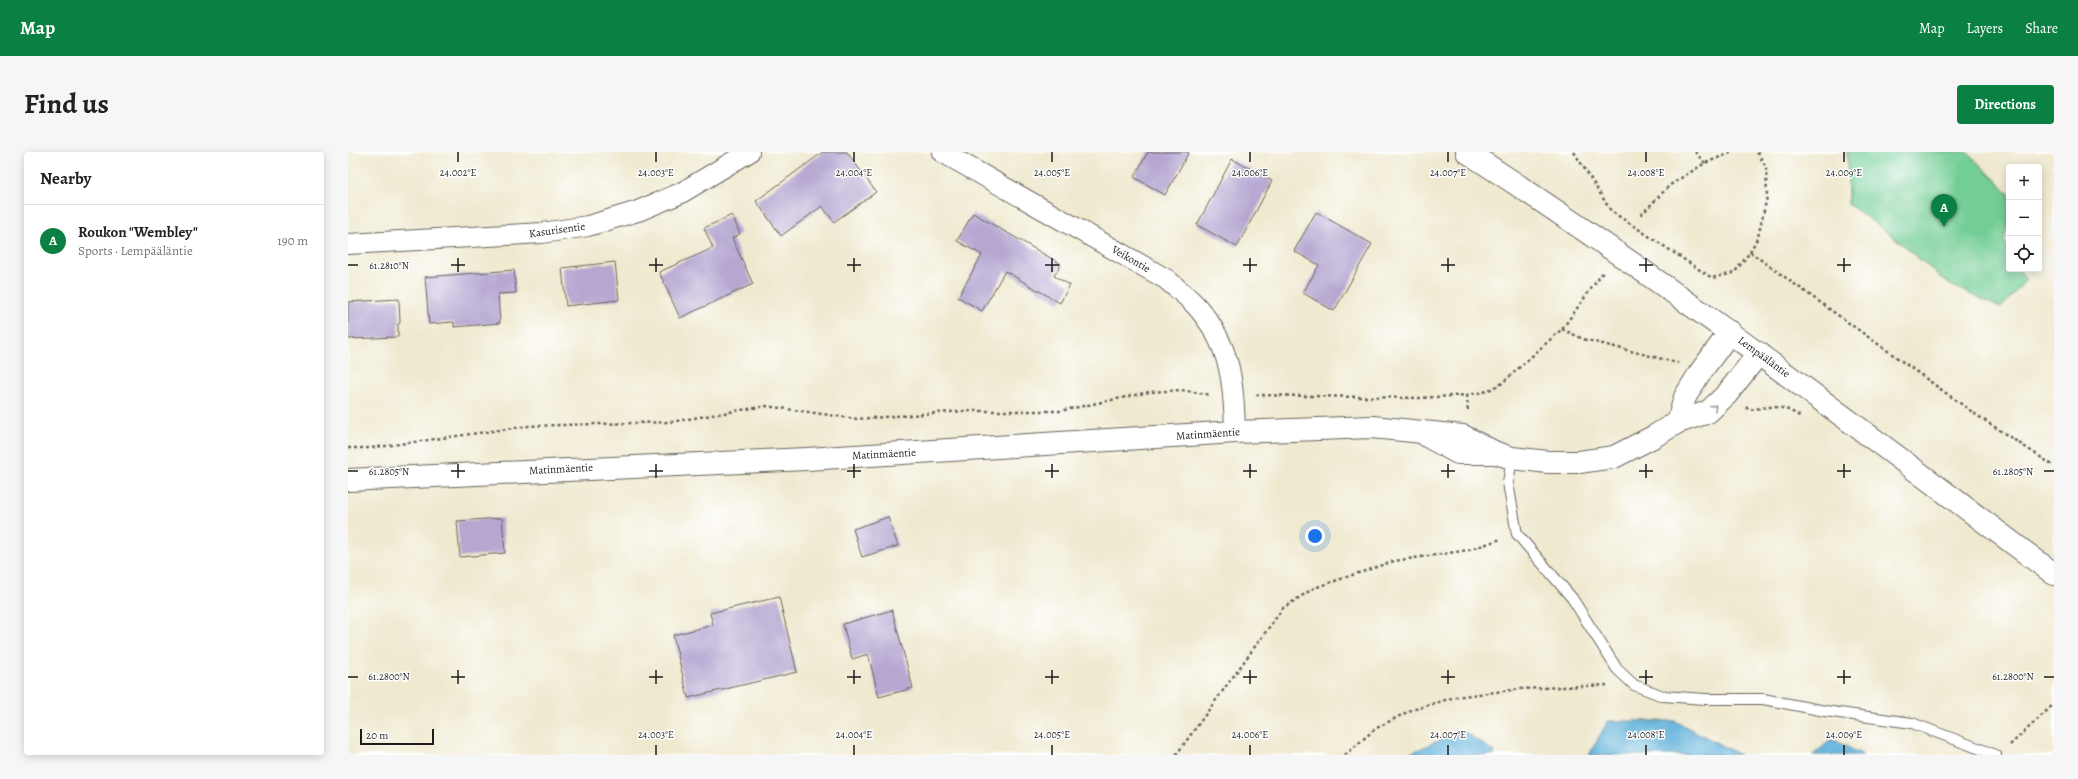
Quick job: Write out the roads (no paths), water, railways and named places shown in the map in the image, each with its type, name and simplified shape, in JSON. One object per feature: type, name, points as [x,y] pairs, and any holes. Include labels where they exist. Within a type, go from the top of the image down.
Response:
[{"type":"street","name":"Kasurisentie","points":[[348,244],[542,233],[588,226],[638,211],[681,193],[749,152]]},
{"type":"street","name":"Veikontie","points":[[942,152],[1166,279],[1198,307],[1212,327],[1223,347],[1230,365],[1234,396],[1235,432]]},
{"type":"street","name":"Lempääläntie","points":[[1467,152],[1617,253],[1730,332],[2054,574]]},
{"type":"street","points":[[1678,422],[1685,397],[1699,374],[1730,332]]},
{"type":"street","name":"Matinmäentie","points":[[348,480],[807,459],[1235,432],[1372,427],[1420,433],[1458,453],[1504,455],[1548,462],[1579,462],[1614,457],[1678,422],[1708,412],[1728,394],[1759,353]]},
{"type":"lane","points":[[1504,455],[1517,534],[1572,598],[1617,669],[1634,685],[1663,696],[1705,699],[1762,699],[1912,723],[2000,752]]},
{"type":"water","points":[[1608,721],[1675,721],[1740,755],[1589,755]]},
{"type":"water","points":[[1462,730],[1493,751],[1495,755],[1406,755]]},
{"type":"water","points":[[1832,739],[1863,755],[1813,755]]},
{"type":"place","name":"Roukon \"Wembley\"","points":[[1944,227]]}]
